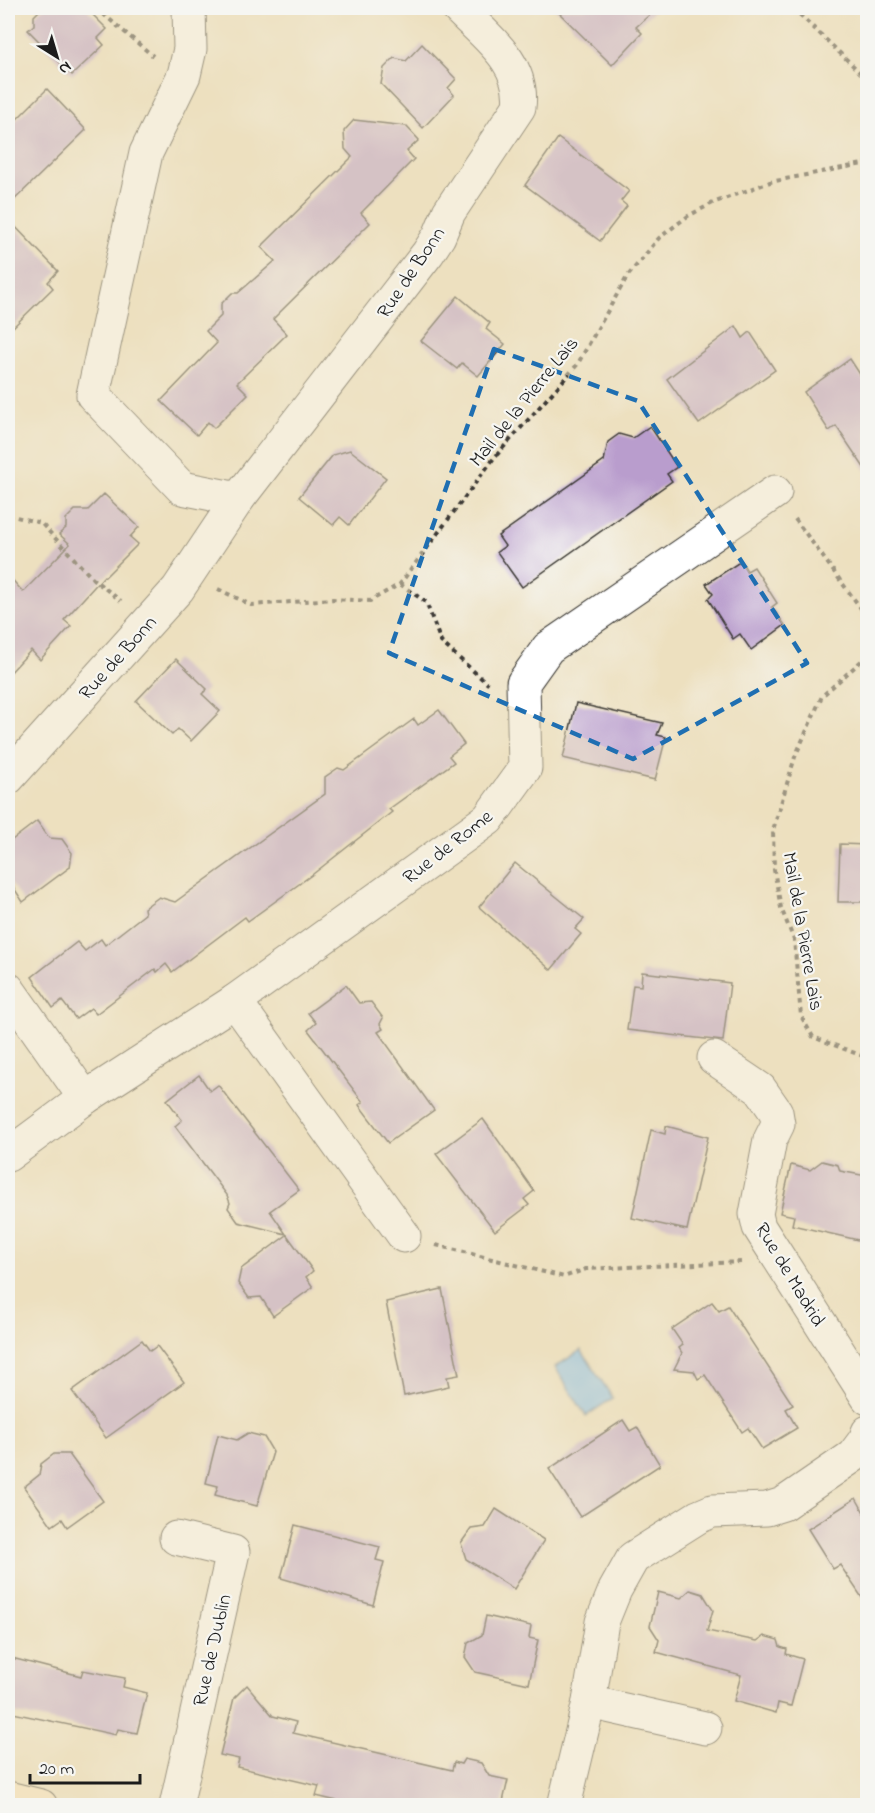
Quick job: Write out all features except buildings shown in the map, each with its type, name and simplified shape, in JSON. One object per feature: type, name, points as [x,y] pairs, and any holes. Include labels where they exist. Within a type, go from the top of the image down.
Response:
[{"type":"street","points":[[189,8],[190,49],[182,81],[146,153],[93,395],[182,488],[238,499]]},
{"type":"street","name":"Rue de Bonn","points":[[8,778],[149,623],[187,575],[238,499],[405,286],[439,236],[448,212],[519,107],[521,95],[515,71],[458,8]]},
{"type":"street","name":"Rue de Rome","points":[[8,1155],[85,1098],[235,1001],[489,819],[525,768],[524,683],[548,648],[775,492]]},
{"type":"street","points":[[8,989],[85,1098]]},
{"type":"street","points":[[235,1001],[404,1236]]},
{"type":"street","name":"Rue de Madrid","points":[[714,1058],[760,1089],[770,1100],[776,1112],[778,1124],[770,1140],[756,1214],[759,1227],[867,1398]]},
{"type":"street","points":[[564,1806],[589,1702],[602,1622],[615,1590],[633,1558],[698,1517],[712,1511],[767,1509],[783,1504],[853,1456],[866,1440],[867,1432]]},
{"type":"street","name":"Rue de Dublin","points":[[176,1538],[233,1552],[176,1806]]},
{"type":"street","points":[[589,1702],[705,1728]]},
{"type":"street","points":[[8,1798],[41,1806]]},
{"type":"path","points":[[96,8],[182,81]]},
{"type":"path","points":[[793,8],[867,80]]},
{"type":"path","points":[[867,130],[867,169]]},
{"type":"path","name":"Mail de la Pierre Lais","points":[[187,575],[251,605],[333,599],[370,601],[400,584],[494,458],[577,365],[627,277],[659,238],[688,216],[713,203],[770,182],[866,163]]},
{"type":"path","points":[[775,492],[867,618]]},
{"type":"path","points":[[8,515],[42,523],[93,579],[149,623]]},
{"type":"path","points":[[400,584],[426,602],[441,642],[470,666],[524,721]]},
{"type":"path","name":"Mail de la Pierre Lais","points":[[867,655],[822,696],[795,757],[773,830],[774,870],[781,908],[794,940],[801,1016],[813,1037],[867,1058]]},
{"type":"path","points":[[404,1236],[564,1277],[586,1269],[755,1262],[777,1255]]},
{"type":"highlighted area","points":[[494,349],[638,401],[807,663],[633,759],[389,653]]},
{"type":"water","points":[[581,1350],[613,1398],[586,1416],[555,1367]]}]
